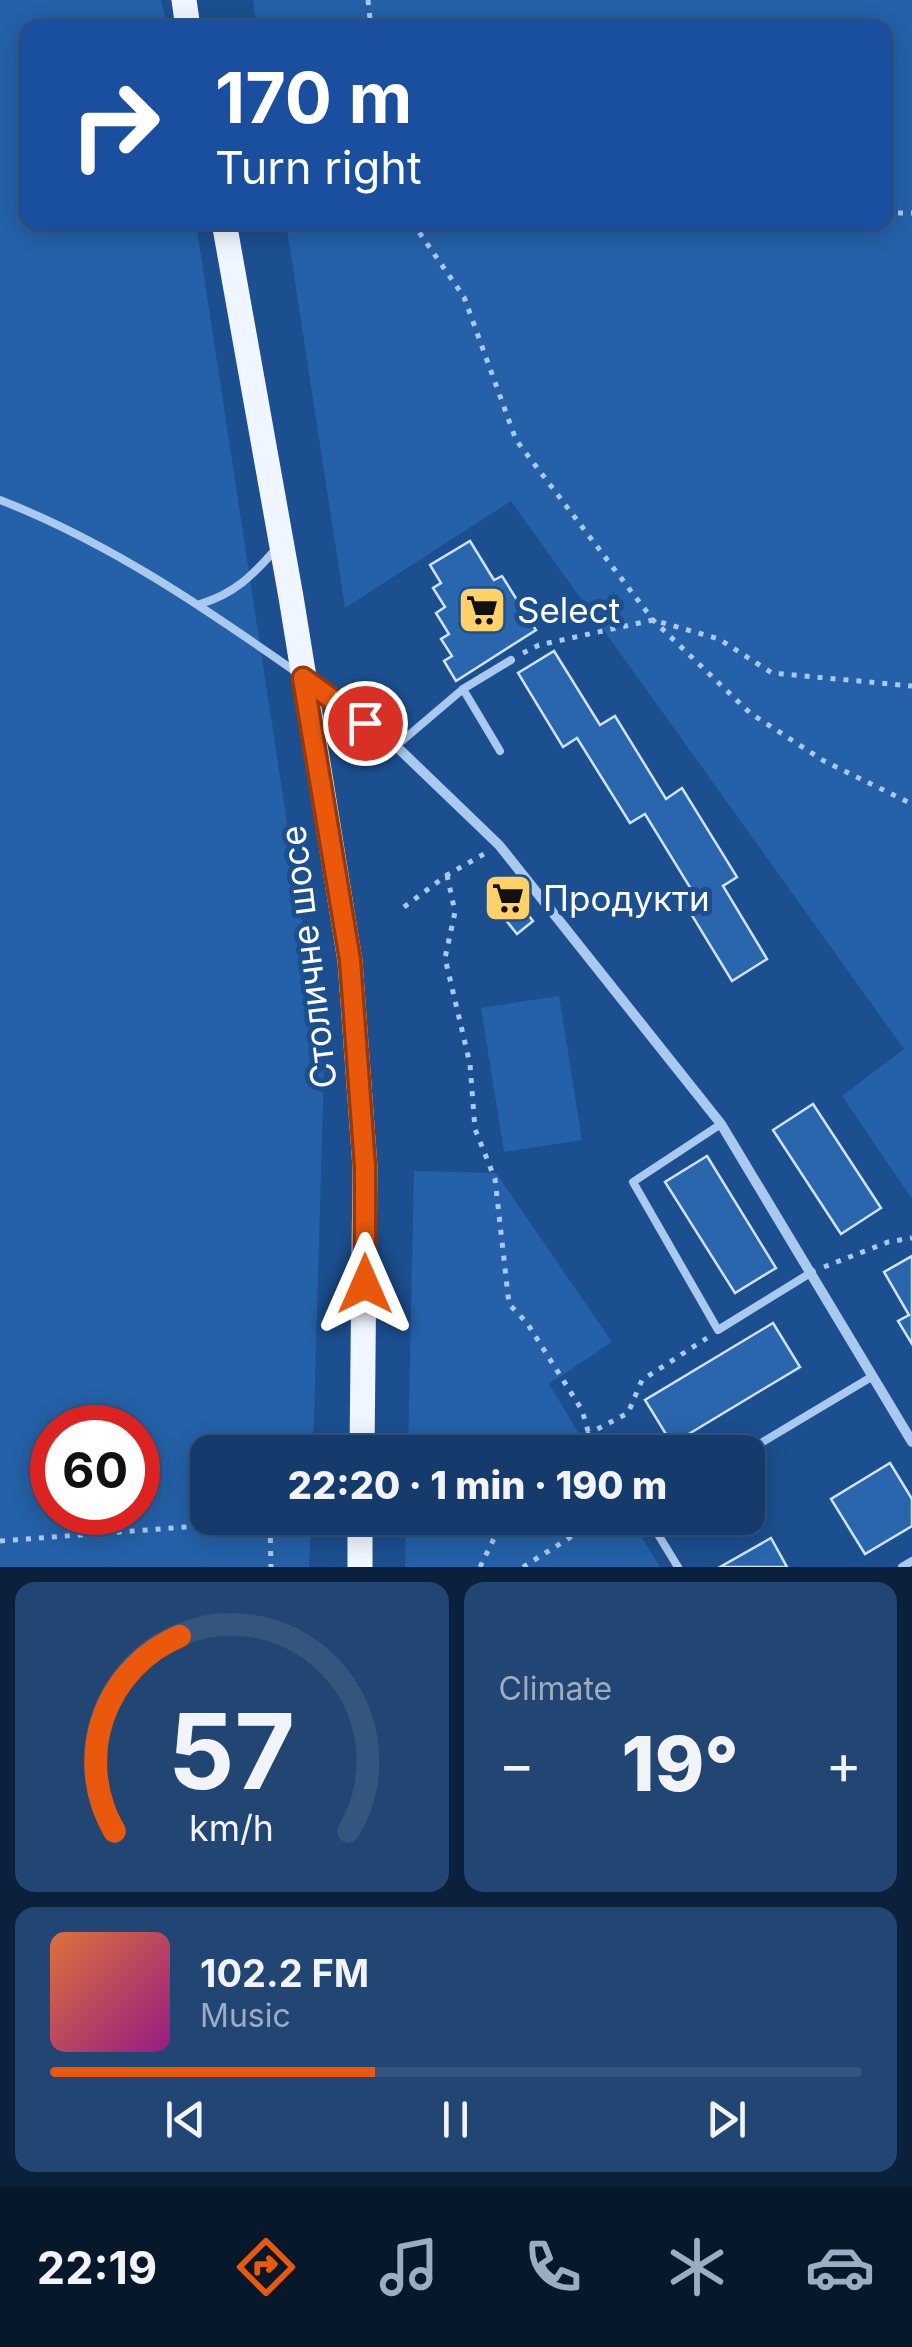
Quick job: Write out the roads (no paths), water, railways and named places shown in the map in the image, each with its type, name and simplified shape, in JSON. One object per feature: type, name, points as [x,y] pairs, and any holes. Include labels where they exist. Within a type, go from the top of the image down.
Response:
[{"type":"main road","name":"Столичне шосе","points":[[225,230],[282,543],[350,960],[365,1167],[362,1435]]},
{"type":"main road","points":[[360,1535],[360,1567]]},
{"type":"street","points":[[303,678],[396,746],[500,845],[721,1124],[912,1442]]},
{"type":"lane","points":[[0,500],[61,524],[200,604],[303,678]]},
{"type":"lane","points":[[200,604],[223,597],[250,580],[282,543]]},
{"type":"lane","points":[[396,746],[463,689],[511,660]]},
{"type":"lane","points":[[463,689],[500,751]]},
{"type":"lane","points":[[721,1124],[633,1182],[718,1330],[812,1272]]},
{"type":"lane","points":[[765,1441],[873,1376]]},
{"type":"lane","points":[[658,1535],[678,1567]]},
{"type":"lane","points":[[902,1567],[912,1561]]},
{"type":"place","name":"Select","points":[[482,610]]},
{"type":"place","name":"Продукти","points":[[508,898]]}]
